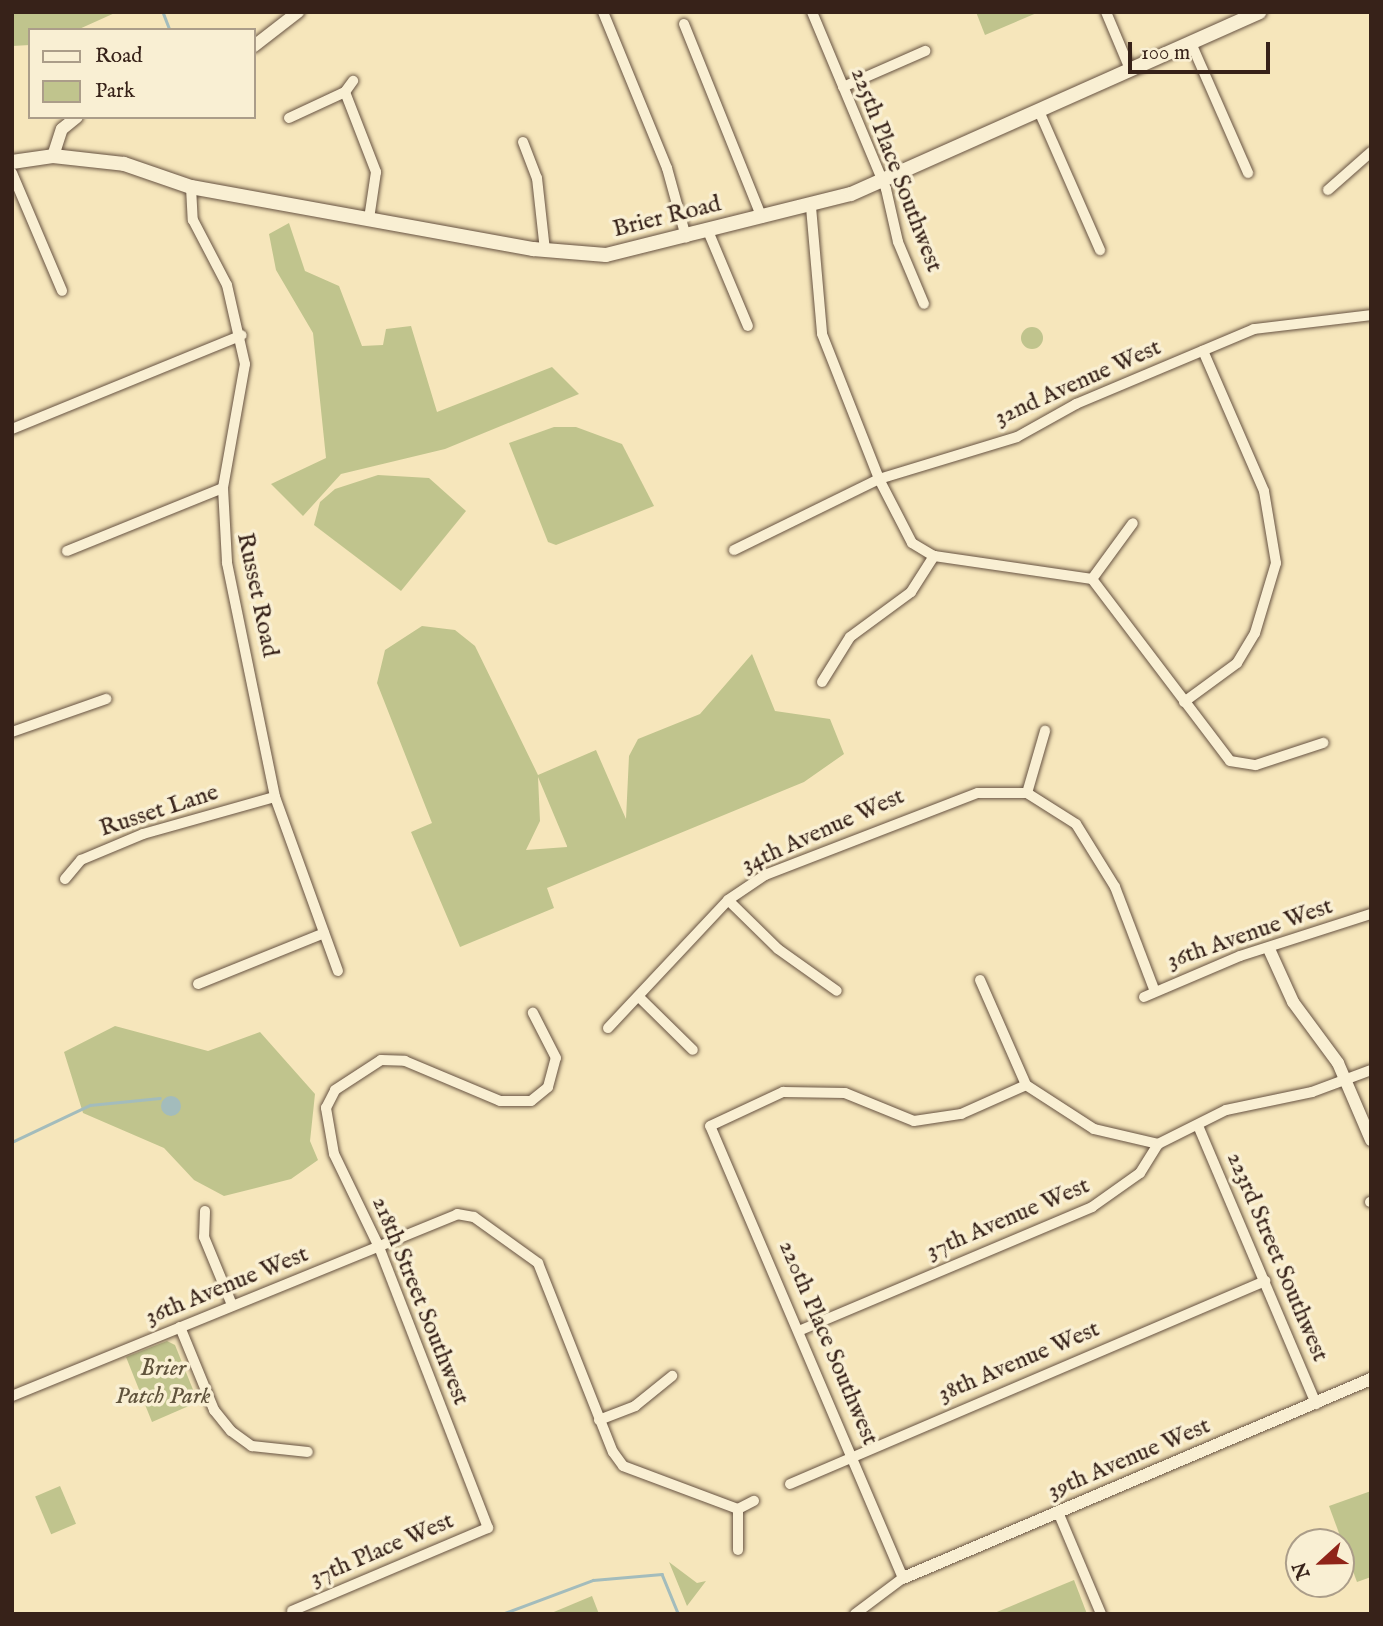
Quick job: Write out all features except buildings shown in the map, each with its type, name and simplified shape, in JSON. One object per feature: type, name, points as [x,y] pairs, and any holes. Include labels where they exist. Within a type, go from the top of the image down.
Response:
[{"type":"main road","name":"Brier Road","points":[[12,162],[53,156],[124,164],[191,187],[545,250],[606,255],[811,207],[883,180],[1039,111],[1191,43],[1239,16],[1259,12]]},
{"type":"street","points":[[256,44],[298,12]]},
{"type":"street","points":[[603,12],[667,168],[686,237]]},
{"type":"street","name":"225th Place Southwest","points":[[812,12],[883,180],[898,242],[924,304]]},
{"type":"street","points":[[1106,12],[1130,69]]},
{"type":"street","points":[[684,24],[762,218]]},
{"type":"street","points":[[1191,43],[1248,173]]},
{"type":"street","points":[[843,87],[925,51]]},
{"type":"street","points":[[289,118],[345,92],[354,81]]},
{"type":"street","points":[[345,92],[376,173],[369,219]]},
{"type":"street","points":[[1039,111],[1100,250]]},
{"type":"street","points":[[53,156],[62,129],[74,119]]},
{"type":"street","points":[[523,142],[537,178],[545,250]]},
{"type":"street","points":[[1328,190],[1371,152]]},
{"type":"street","points":[[12,173],[62,290]]},
{"type":"street","name":"Russet Road","points":[[191,187],[193,220],[227,285],[242,335],[239,409],[223,488],[221,533],[275,797],[338,971]]},
{"type":"street","points":[[811,207],[822,334],[879,479],[912,543],[934,556],[1092,579],[1219,752],[1242,765],[1323,743]]},
{"type":"street","points":[[708,231],[748,326]]},
{"type":"street","name":"32nd Avenue West","points":[[734,550],[879,479],[1017,437],[1076,404],[1269,324],[1371,315]]},
{"type":"street","points":[[12,429],[242,335]]},
{"type":"street","points":[[1184,702],[1237,663],[1255,633],[1276,563],[1264,491],[1203,351]]},
{"type":"street","points":[[67,551],[223,488]]},
{"type":"street","points":[[1092,579],[1133,523]]},
{"type":"street","points":[[822,682],[850,637],[911,592],[934,556]]},
{"type":"street","points":[[13,733],[106,699]]},
{"type":"street","points":[[1045,731],[1027,793],[1076,824],[1099,855],[1154,989]]},
{"type":"street","name":"34th Avenue West","points":[[608,1028],[640,998],[728,900],[765,875],[947,800],[1027,793]]},
{"type":"street","name":"Russet Lane","points":[[65,879],[81,860],[143,834],[275,797]]},
{"type":"street","points":[[728,900],[778,949],[837,991]]},
{"type":"street","name":"36th Avenue West","points":[[1144,997],[1154,989],[1371,914]]},
{"type":"street","points":[[198,984],[324,933]]},
{"type":"street","points":[[1269,949],[1283,984],[1347,1082],[1371,1140]]},
{"type":"street","points":[[980,980],[1027,1085],[1094,1129],[1158,1144],[1199,1128],[1242,1103],[1347,1082],[1371,1070]]},
{"type":"street","points":[[640,998],[693,1050]]},
{"type":"street","name":"218th Street Southwest","points":[[488,1528],[380,1247],[326,1131],[326,1108],[335,1090],[360,1068],[405,1061],[500,1101],[531,1101],[548,1087],[556,1058],[533,1013]]},
{"type":"street","name":"220th Place Southwest","points":[[903,1578],[801,1330],[710,1126],[793,1090],[845,1093],[914,1121],[961,1114],[1027,1085]]},
{"type":"street","name":"223rd Street Southwest","points":[[1199,1128],[1316,1404]]},
{"type":"street","name":"37th Avenue West","points":[[801,1330],[1093,1207],[1140,1173],[1158,1144]]},
{"type":"street","points":[[205,1211],[204,1237],[232,1305]]},
{"type":"street","name":"36th Avenue West","points":[[12,1395],[457,1214],[474,1217],[538,1263],[599,1420]]},
{"type":"street","name":"38th Avenue West","points":[[790,1484],[1265,1281]]},
{"type":"street","points":[[180,1327],[214,1410],[231,1432],[252,1446],[308,1452]]},
{"type":"street","points":[[671,1376],[635,1406],[599,1420],[624,1466],[738,1509],[754,1501]]},
{"type":"street","name":"39th Avenue West","points":[[903,1578],[1371,1379]]},
{"type":"street","points":[[738,1509],[738,1550]]},
{"type":"street","points":[[1058,1512],[1101,1614]]},
{"type":"street","name":"37th Place West","points":[[292,1611],[488,1528]]},
{"type":"street","points":[[855,1614],[903,1578]]},
{"type":"green space","points":[[12,12],[117,12],[81,28],[28,28],[28,45],[12,46]]},
{"type":"green space","points":[[976,12],[1039,12],[985,35]]},
{"type":"green space","points":[[289,223],[305,271],[339,286],[362,346],[383,345],[386,329],[411,326],[437,412],[552,367],[579,394],[445,449],[341,474],[303,516],[271,484],[326,458],[313,333],[276,270],[269,234]]},
{"type":"green space","points":[[1028,327],[1036,327],[1043,334],[1043,342],[1036,349],[1028,349],[1021,342],[1021,334]]},
{"type":"green space","points":[[554,427],[576,427],[622,444],[654,506],[556,545],[548,542],[509,443]]},
{"type":"green space","points":[[378,475],[429,478],[466,511],[401,591],[314,525],[320,502],[335,489]]},
{"type":"green space","points":[[422,626],[455,630],[475,646],[538,775],[596,750],[626,819],[629,756],[638,739],[700,714],[752,654],[775,711],[830,719],[844,754],[804,782],[547,888],[554,908],[460,947],[411,832],[432,823],[377,683],[385,650]],"holes":[[[538,777],[567,847],[526,850],[540,821]]]},
{"type":"green space","points":[[115,1026],[208,1051],[260,1032],[315,1094],[310,1141],[318,1160],[291,1179],[224,1196],[194,1180],[164,1148],[83,1113],[64,1052]]},
{"type":"green space","name":"Brier Patch Park","points":[[167,1341],[175,1345],[198,1402],[152,1422],[126,1357]]},
{"type":"green space","points":[[60,1486],[76,1524],[51,1534],[35,1497]]},
{"type":"green space","points":[[1371,1491],[1371,1577],[1357,1582],[1355,1528],[1337,1528],[1329,1506]]},
{"type":"green space","points":[[669,1562],[697,1583],[706,1581],[687,1606]]},
{"type":"green space","points":[[1074,1580],[1087,1614],[992,1614]]},
{"type":"green space","points":[[592,1596],[599,1614],[549,1614]]},
{"type":"water","points":[[171,1096],[178,1099],[181,1106],[178,1113],[171,1116],[164,1113],[161,1106],[164,1099]]},
{"type":"waterway","points":[[163,12],[169,28]]},
{"type":"waterway","points":[[12,1142],[90,1105],[160,1098]]},
{"type":"waterway","points":[[502,1614],[593,1580],[662,1574],[678,1613]]}]
